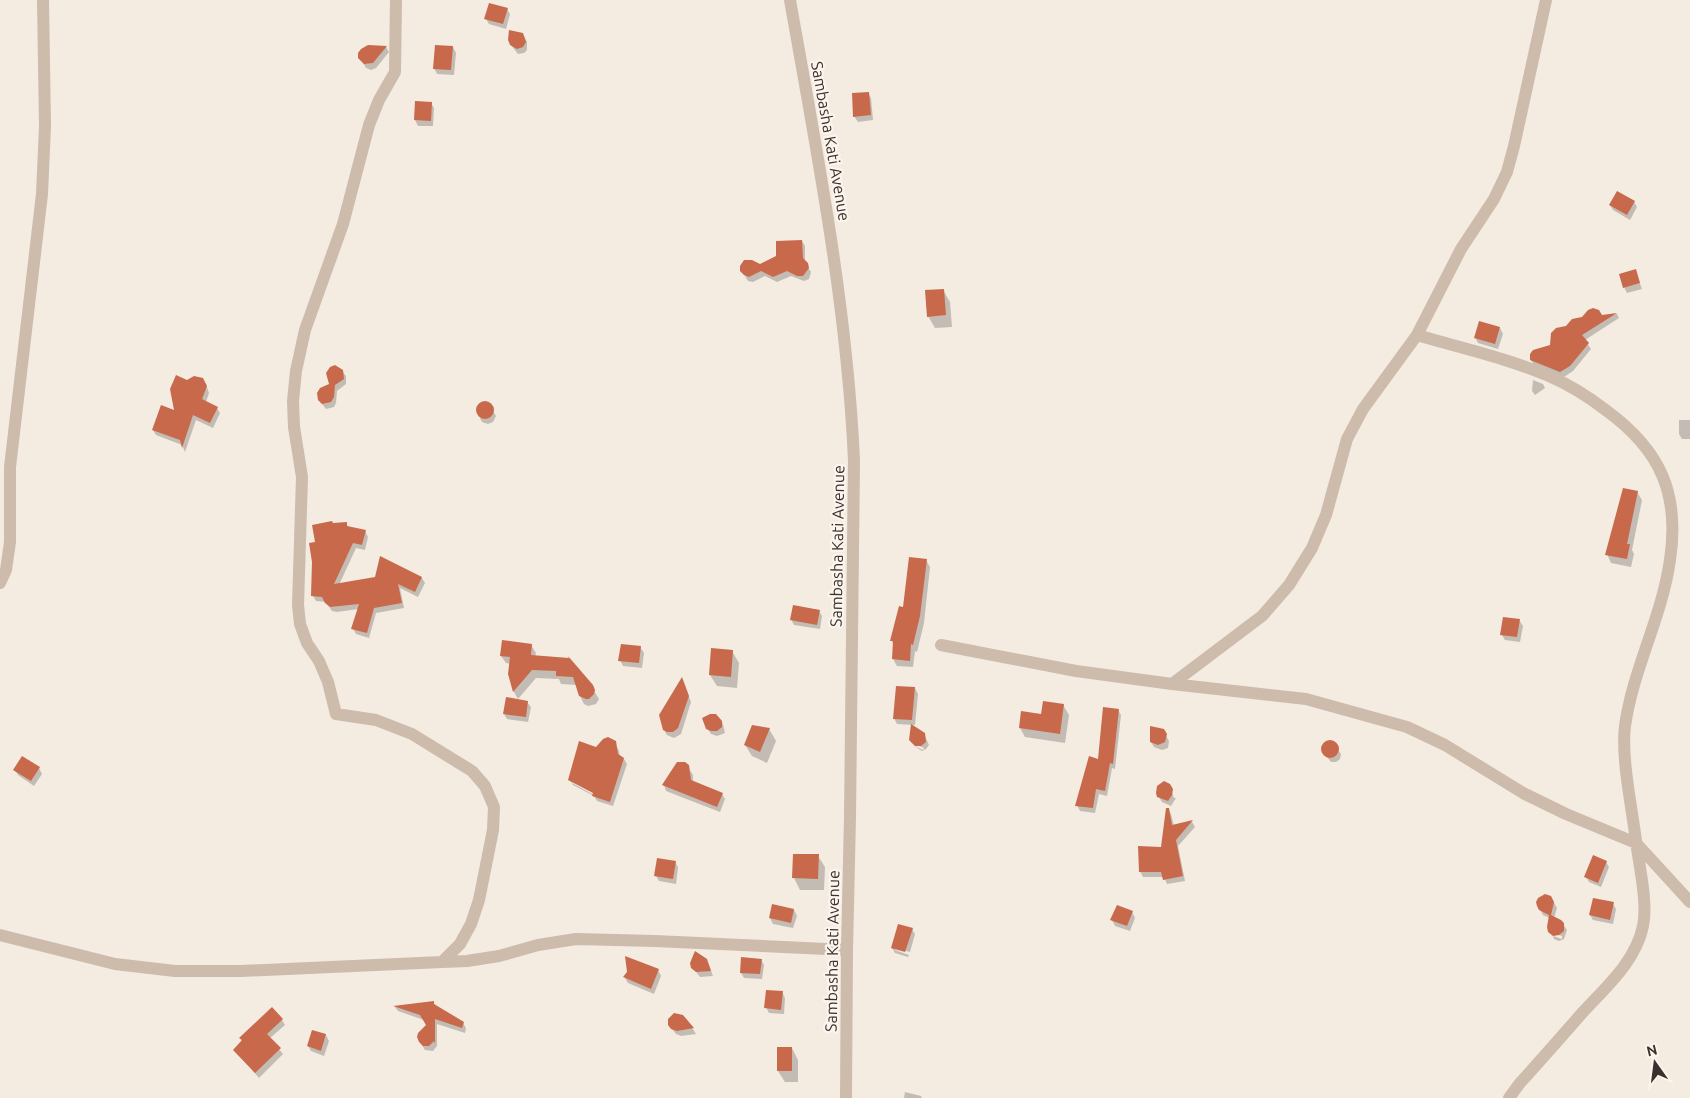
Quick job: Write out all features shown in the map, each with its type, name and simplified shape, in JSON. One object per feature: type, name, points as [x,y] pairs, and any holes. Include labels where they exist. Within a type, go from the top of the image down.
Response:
[{"type":"street","points":[[0,583],[6,570],[10,542],[10,467],[42,194],[45,126],[43,0]]},
{"type":"street","points":[[396,0],[395,72],[379,100],[369,125],[343,224],[305,330],[296,371],[293,401],[302,477],[298,604],[300,624],[307,643],[319,661],[328,682],[336,714],[376,720],[412,734],[472,771],[485,786],[494,808],[493,830],[479,900],[471,924],[460,944],[442,962]]},
{"type":"street","name":"Sambasha Kati Avenue","points":[[790,0],[834,250],[852,413],[854,460],[846,1098]]},
{"type":"street","points":[[1172,684],[1262,616],[1288,585],[1312,548],[1326,515],[1347,439],[1363,409],[1416,335],[1461,249],[1494,199],[1507,172],[1546,0]]},
{"type":"street","points":[[1416,335],[1550,376],[1589,397],[1626,425],[1646,446],[1660,468],[1669,493],[1672,522],[1670,560],[1660,601],[1630,701],[1625,729],[1626,761],[1644,899],[1644,926],[1634,952],[1618,973],[1520,1083],[1509,1098]]},
{"type":"street","points":[[941,645],[1076,671],[1306,699],[1407,727],[1445,745],[1522,793],[1566,814],[1636,843],[1690,902]]},
{"type":"street","points":[[0,935],[115,964],[175,971],[241,971],[467,961],[499,956],[538,945],[576,940],[655,941],[847,950]]},
{"type":"building","points":[[489,3],[508,8],[503,24],[484,19]]},
{"type":"building","points":[[509,30],[523,33],[526,42],[523,47],[517,49],[510,45],[508,40]]},
{"type":"building","points":[[368,45],[387,46],[373,63],[364,64],[358,58],[358,53]]},
{"type":"building","points":[[435,45],[453,46],[451,70],[433,69]]},
{"type":"building","points":[[869,92],[871,115],[853,117],[852,93]]},
{"type":"building","points":[[415,101],[432,102],[431,121],[414,120]]},
{"type":"building","points":[[1617,191],[1635,201],[1627,215],[1609,205]]},
{"type":"building","points":[[802,240],[803,258],[808,263],[809,268],[803,276],[797,276],[787,271],[773,277],[761,271],[749,277],[740,271],[740,266],[744,260],[752,260],[760,264],[776,256],[776,241]]},
{"type":"building","points":[[1636,269],[1640,283],[1623,288],[1619,274]]},
{"type":"building","points":[[944,289],[946,315],[927,317],[925,290]]},
{"type":"building","points":[[1593,308],[1599,310],[1602,315],[1617,313],[1582,335],[1589,343],[1570,366],[1560,372],[1530,360],[1530,354],[1533,350],[1550,345],[1551,333],[1556,328],[1566,326],[1572,319],[1582,317],[1588,310]]},
{"type":"building","points":[[1479,321],[1500,327],[1495,344],[1474,338]]},
{"type":"building","points":[[335,365],[343,370],[344,379],[335,385],[334,397],[331,402],[322,404],[318,400],[317,393],[320,388],[329,384],[326,373],[330,367]]},
{"type":"building","points":[[176,375],[187,380],[194,376],[203,378],[207,386],[202,399],[218,407],[210,423],[193,415],[182,448],[180,440],[152,430],[161,405],[174,410],[170,389]]},
{"type":"building","points":[[485,401],[491,404],[494,410],[491,416],[485,419],[479,416],[476,410],[479,404]]},
{"type":"building","points":[[1623,488],[1638,491],[1627,544],[1630,544],[1627,559],[1605,555]]},
{"type":"building","points":[[332,521],[333,523],[347,522],[347,526],[366,530],[362,545],[353,543],[334,584],[375,577],[380,556],[422,577],[415,592],[398,584],[402,603],[374,608],[367,633],[351,629],[359,604],[330,607],[322,597],[311,596],[312,562],[309,543],[315,542],[312,525]]},
{"type":"building","points":[[909,557],[927,559],[920,616],[913,645],[911,644],[910,661],[892,659],[893,641],[890,641],[899,606],[903,607]]},
{"type":"building","points":[[793,605],[820,610],[817,625],[790,620]]},
{"type":"building","points":[[1503,617],[1520,619],[1517,637],[1500,635]]},
{"type":"building","points":[[502,640],[532,644],[531,655],[569,658],[568,656],[593,685],[594,694],[589,699],[579,696],[573,677],[556,676],[556,671],[532,670],[513,692],[508,674],[510,657],[500,656]]},
{"type":"building","points":[[621,644],[641,646],[639,663],[618,661]]},
{"type":"building","points":[[711,648],[733,650],[731,677],[709,675]]},
{"type":"building","points":[[682,677],[689,696],[678,728],[673,732],[667,732],[663,730],[659,715]]},
{"type":"building","points":[[896,686],[915,687],[912,720],[893,719]]},
{"type":"building","points":[[506,697],[528,701],[526,717],[503,714]]},
{"type":"building","points":[[1043,701],[1064,704],[1060,734],[1019,728],[1021,711],[1041,714]]},
{"type":"building","points":[[1103,707],[1119,709],[1113,764],[1110,763],[1105,791],[1096,789],[1093,808],[1075,806],[1089,756],[1098,759]]},
{"type":"building","points":[[710,714],[716,714],[722,721],[722,727],[717,731],[706,729],[702,718]]},
{"type":"building","points":[[911,724],[925,733],[926,742],[921,746],[915,746],[909,740]]},
{"type":"building","points":[[752,725],[770,728],[760,752],[744,745]]},
{"type":"building","points":[[1150,726],[1164,729],[1167,734],[1165,742],[1158,745],[1150,742]]},
{"type":"building","points":[[608,737],[616,741],[618,754],[624,758],[610,802],[592,796],[593,793],[568,780],[579,741],[596,747],[603,739]]},
{"type":"building","points":[[1330,740],[1336,743],[1339,749],[1336,755],[1330,758],[1324,755],[1321,749],[1324,743]]},
{"type":"building","points":[[22,756],[40,767],[31,781],[13,770]]},
{"type":"building","points":[[677,762],[685,762],[689,765],[691,780],[723,793],[717,807],[662,785]]},
{"type":"building","points":[[1164,781],[1170,784],[1173,789],[1168,801],[1157,797],[1156,793],[1157,786]]},
{"type":"building","points":[[1166,808],[1169,808],[1172,825],[1193,820],[1176,840],[1183,876],[1163,880],[1161,872],[1139,872],[1138,846],[1161,847]]},
{"type":"building","points":[[793,854],[819,854],[818,879],[792,878]]},
{"type":"building","points":[[1593,855],[1607,861],[1598,883],[1584,877]]},
{"type":"building","points":[[657,858],[676,861],[673,879],[654,876]]},
{"type":"building","points":[[1545,894],[1551,896],[1554,902],[1551,915],[1564,923],[1564,931],[1559,935],[1553,936],[1548,932],[1549,915],[1539,910],[1537,906],[1538,898]]},
{"type":"building","points":[[1593,898],[1614,902],[1610,920],[1589,915]]},
{"type":"building","points":[[772,904],[794,909],[791,923],[769,918]]},
{"type":"building","points":[[1117,905],[1133,911],[1127,926],[1110,920]]},
{"type":"building","points":[[898,924],[913,928],[905,952],[891,948]]},
{"type":"building","points":[[695,951],[707,959],[711,971],[696,972],[691,968],[690,963]]},
{"type":"building","points":[[625,956],[659,969],[651,989],[623,977],[627,972]]},
{"type":"building","points":[[741,957],[762,959],[760,974],[740,973]]},
{"type":"building","points":[[766,990],[783,991],[781,1010],[764,1008]]},
{"type":"building","points":[[434,1001],[434,1004],[464,1022],[462,1028],[435,1019],[435,1044],[434,1041],[429,1046],[423,1046],[417,1037],[418,1033],[426,1025],[420,1015],[393,1006]]},
{"type":"building","points":[[272,1007],[283,1019],[267,1034],[281,1048],[255,1073],[233,1050],[242,1040],[239,1038]]},
{"type":"building","points":[[674,1013],[683,1015],[694,1028],[677,1031],[671,1029],[668,1025],[668,1019]]},
{"type":"building","points":[[312,1030],[326,1034],[321,1051],[307,1046]]},
{"type":"building","points":[[777,1047],[792,1047],[792,1071],[777,1071]]}]
